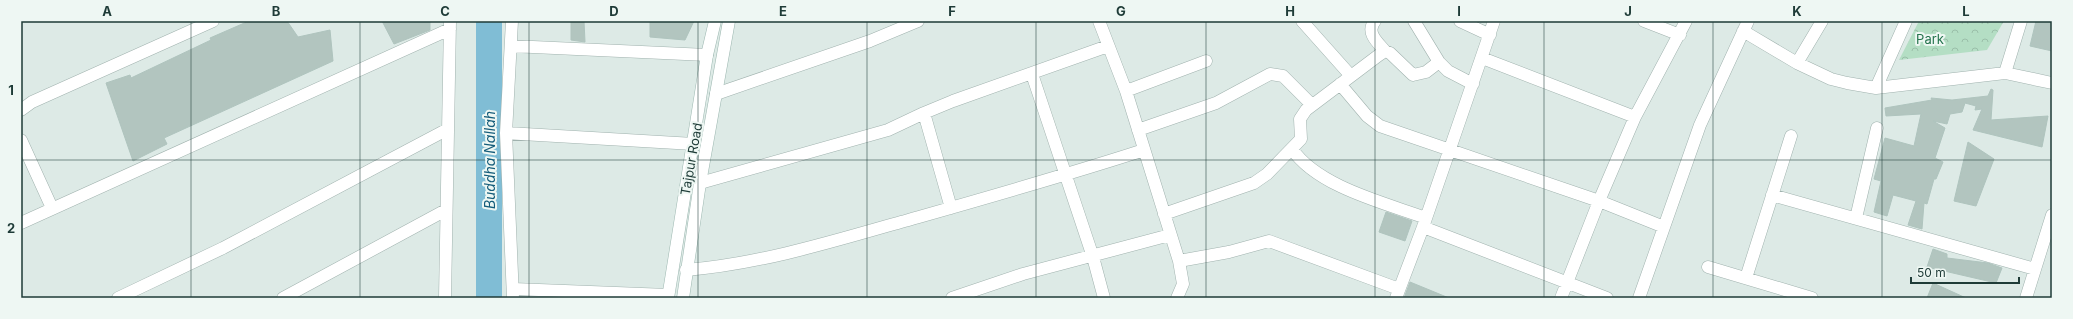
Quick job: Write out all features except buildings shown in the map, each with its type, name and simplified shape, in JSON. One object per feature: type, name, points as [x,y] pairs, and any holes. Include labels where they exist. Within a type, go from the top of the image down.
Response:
[{"type":"street","points":[[21,110],[32,102],[214,21]]},
{"type":"street","points":[[512,21],[506,133],[513,294],[668,297]]},
{"type":"street","name":"Tajpur Road","points":[[668,297],[694,144],[707,55],[715,21]]},
{"type":"street","name":"Tajpur Road","points":[[683,298],[700,183],[730,21]]},
{"type":"street","points":[[716,94],[856,46],[918,21]]},
{"type":"street","points":[[1100,21],[1126,92],[1179,260],[1182,284],[1177,298]]},
{"type":"street","points":[[1302,21],[1351,76]]},
{"type":"street","points":[[1375,21],[1371,26],[1371,32],[1385,51],[1394,56],[1413,75],[1426,72],[1439,62]]},
{"type":"street","points":[[1414,21],[1439,62],[1448,70],[1473,84]]},
{"type":"street","points":[[1460,21],[1490,36]]},
{"type":"street","points":[[1179,260],[1228,252],[1269,241],[1398,293],[1490,36],[1494,21]]},
{"type":"street","points":[[1644,21],[1680,35]]},
{"type":"street","points":[[1561,298],[1599,201],[1635,117],[1680,35],[1686,21]]},
{"type":"street","points":[[1798,64],[1822,21]]},
{"type":"street","points":[[1876,88],[1906,21]]},
{"type":"street","points":[[2005,73],[2021,21]]},
{"type":"street","points":[[21,223],[450,25],[445,298]]},
{"type":"street","points":[[1639,298],[1700,125],[1745,26],[1798,64],[1831,79],[1876,88],[2005,73],[2052,83]]},
{"type":"street","points":[[511,46],[707,55]]},
{"type":"street","points":[[700,183],[888,130],[953,101],[1108,46]]},
{"type":"street","points":[[1164,214],[1254,183],[1268,174],[1292,149],[1302,135],[1300,125],[1302,115],[1312,105],[1385,51]]},
{"type":"street","points":[[1482,58],[1635,117]]},
{"type":"street","points":[[1126,92],[1206,61]]},
{"type":"street","points":[[1032,74],[1093,257],[1104,298]]},
{"type":"street","points":[[1138,130],[1216,103],[1270,74],[1283,76],[1312,105]]},
{"type":"street","points":[[1340,84],[1374,123],[1599,201],[1664,227]]},
{"type":"street","points":[[924,113],[951,208]]},
{"type":"street","points":[[1856,218],[1877,128]]},
{"type":"street","points":[[118,298],[223,248],[448,129]]},
{"type":"street","points":[[506,133],[694,144]]},
{"type":"street","points":[[1746,278],[1790,136]]},
{"type":"street","points":[[21,140],[52,208]]},
{"type":"street","points":[[1292,149],[1302,162],[1328,180],[1424,222],[1607,298]]},
{"type":"street","points":[[686,270],[714,268],[849,237],[1065,176],[1144,150]]},
{"type":"street","points":[[1772,195],[2035,269]]},
{"type":"street","points":[[283,298],[446,210]]},
{"type":"street","points":[[2026,298],[2052,215]]},
{"type":"street","points":[[952,298],[987,293],[1023,274],[1093,257],[1170,235]]},
{"type":"street","points":[[1708,267],[1812,298]]},
{"type":"green space","name":"Park","points":[[1919,21],[2004,21],[1987,50],[1899,60]]},
{"type":"waterway","name":"Buddha Nallah","points":[[489,21],[489,298]]}]
